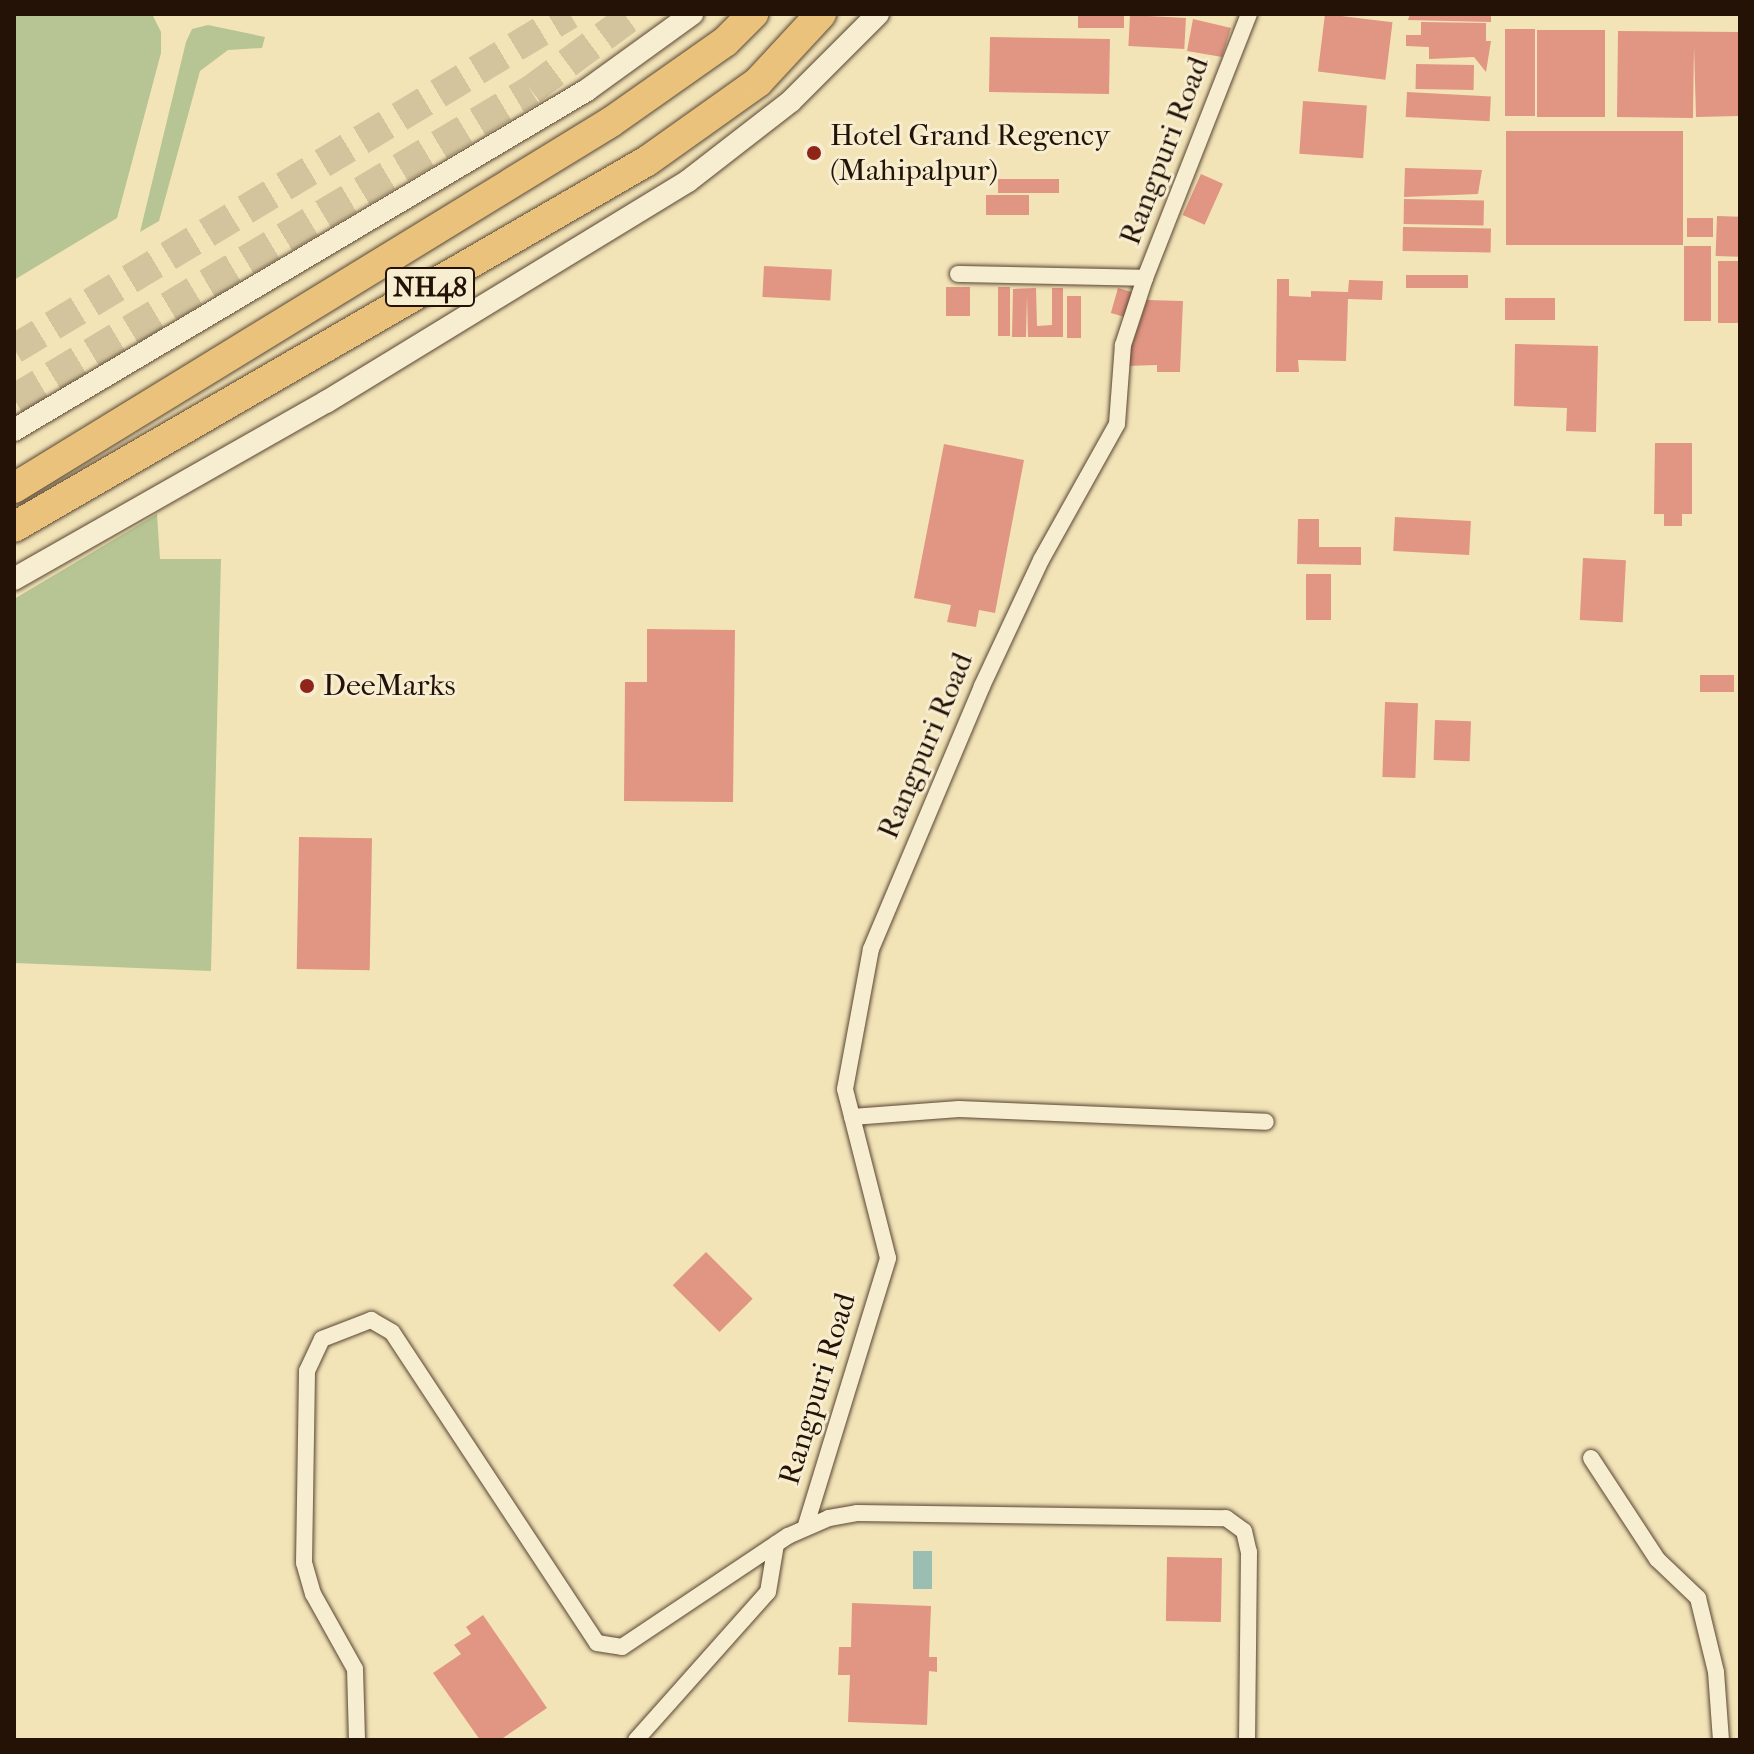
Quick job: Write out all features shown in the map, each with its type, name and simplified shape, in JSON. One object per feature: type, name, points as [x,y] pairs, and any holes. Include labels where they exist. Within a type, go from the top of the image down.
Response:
[{"type":"highway","name":"NH48","points":[[14,488],[611,122],[725,42],[753,14]]},
{"type":"highway","name":"NH48","points":[[14,527],[647,161],[758,82],[821,14]]},
{"type":"main road","points":[[14,430],[587,90],[692,14]]},
{"type":"main road","points":[[14,579],[326,402],[688,181],[791,101],[878,14]]},
{"type":"street","name":"Rangpuri Road","points":[[806,1525],[888,1258],[852,1117],[845,1075],[877,932],[1034,574],[1117,424],[1123,345],[1145,278],[1249,14]]},
{"type":"street","points":[[958,274],[1145,278]]},
{"type":"street","points":[[852,1117],[959,1109],[1266,1122]]},
{"type":"street","points":[[357,1740],[355,1669],[313,1594],[304,1563],[307,1371],[322,1339],[364,1320],[392,1332],[590,1637],[605,1647],[622,1647],[806,1525],[857,1513],[1237,1522],[1249,1552],[1247,1740]]},
{"type":"street","points":[[1591,1458],[1657,1559],[1698,1598],[1716,1672],[1721,1740]]},
{"type":"street","points":[[636,1740],[768,1592],[776,1544]]},
{"type":"green space","points":[[14,14],[152,14],[161,32],[161,53],[117,218],[14,280]]},
{"type":"green space","points":[[208,25],[265,37],[262,48],[228,50],[200,71],[159,221],[140,232],[186,42],[192,29]]},
{"type":"green space","points":[[157,514],[160,559],[221,559],[211,971],[14,963],[14,599]]},
{"type":"water","points":[[913,1551],[932,1551],[932,1589],[913,1589]]},
{"type":"building","points":[[1325,14],[1392,22],[1385,80],[1318,72]]},
{"type":"building","points":[[1410,14],[1491,14],[1491,22],[1408,20]]},
{"type":"building","points":[[1078,15],[1124,15],[1124,28],[1078,28]]},
{"type":"building","points":[[1130,15],[1186,18],[1184,49],[1128,46]]},
{"type":"building","points":[[1193,19],[1231,28],[1222,57],[1187,51]]},
{"type":"building","points":[[1421,22],[1486,23],[1486,41],[1491,41],[1486,72],[1474,57],[1429,59],[1429,47],[1406,46],[1406,35],[1421,35]]},
{"type":"building","points":[[1505,29],[1535,29],[1535,116],[1505,116]]},
{"type":"building","points":[[1537,30],[1605,30],[1605,117],[1537,117]]},
{"type":"building","points":[[1618,31],[1740,32],[1739,116],[1696,117],[1694,46],[1693,118],[1617,117]]},
{"type":"building","points":[[990,37],[1110,39],[1109,94],[989,92]]},
{"type":"building","points":[[1416,64],[1474,65],[1474,90],[1416,89]]},
{"type":"building","points":[[1407,92],[1491,96],[1490,121],[1406,117]]},
{"type":"building","points":[[1303,101],[1367,105],[1363,158],[1299,154]]},
{"type":"building","points":[[1506,131],[1683,131],[1683,245],[1506,245]]},
{"type":"building","points":[[1405,168],[1482,170],[1478,194],[1404,197]]},
{"type":"building","points":[[1201,174],[1223,184],[1205,225],[1183,215]]},
{"type":"building","points":[[998,179],[1059,179],[1059,193],[998,193]]},
{"type":"building","points":[[986,195],[1029,195],[1029,215],[986,215]]},
{"type":"building","points":[[1404,199],[1484,200],[1484,225],[1404,224]]},
{"type":"building","points":[[1717,216],[1740,217],[1739,257],[1716,256]]},
{"type":"building","points":[[1687,218],[1713,218],[1713,237],[1687,237]]},
{"type":"building","points":[[1403,227],[1491,229],[1491,253],[1403,251]]},
{"type":"building","points":[[1684,246],[1711,246],[1711,321],[1684,321]]},
{"type":"building","points":[[1718,261],[1740,261],[1740,323],[1718,323]]},
{"type":"building","points":[[764,266],[832,270],[830,301],[762,297]]},
{"type":"building","points":[[1406,275],[1468,275],[1468,288],[1406,288]]},
{"type":"building","points":[[1277,279],[1289,279],[1289,296],[1311,297],[1311,291],[1348,292],[1349,280],[1383,281],[1382,300],[1348,299],[1346,361],[1298,360],[1299,372],[1276,372]]},
{"type":"building","points":[[946,287],[970,287],[970,316],[946,316]]},
{"type":"building","points":[[998,287],[1010,287],[1010,336],[998,336]]},
{"type":"building","points":[[1036,288],[1037,326],[1052,325],[1052,288],[1063,288],[1063,337],[1028,337],[1027,295],[1026,337],[1012,337],[1013,289]]},
{"type":"building","points":[[1118,288],[1136,293],[1129,318],[1111,313]]},
{"type":"building","points":[[1067,296],[1081,296],[1081,338],[1067,338]]},
{"type":"building","points":[[1505,298],[1555,298],[1555,320],[1505,320]]},
{"type":"building","points":[[1147,300],[1183,301],[1180,372],[1157,372],[1157,365],[1125,366]]},
{"type":"building","points":[[1515,344],[1598,346],[1596,432],[1566,431],[1567,408],[1514,406]]},
{"type":"building","points":[[1655,443],[1692,443],[1692,514],[1682,514],[1682,526],[1664,526],[1664,514],[1654,514]]},
{"type":"building","points":[[944,444],[1024,460],[995,613],[979,610],[976,627],[947,622],[951,605],[914,598]]},
{"type":"building","points":[[1395,517],[1471,521],[1469,555],[1393,551]]},
{"type":"building","points":[[1298,519],[1319,519],[1319,547],[1361,547],[1361,565],[1297,564]]},
{"type":"building","points":[[1583,558],[1626,560],[1623,622],[1580,620]]},
{"type":"building","points":[[1306,574],[1331,574],[1331,620],[1306,620]]},
{"type":"building","points":[[647,629],[735,630],[733,802],[624,801],[625,682],[647,682]]},
{"type":"building","points":[[1700,675],[1734,675],[1734,692],[1700,692]]},
{"type":"building","points":[[1385,702],[1418,703],[1415,778],[1382,777]]},
{"type":"building","points":[[1435,720],[1471,721],[1470,761],[1434,760]]},
{"type":"building","points":[[299,837],[372,838],[370,970],[297,969]]},
{"type":"building","points":[[706,1252],[753,1299],[719,1332],[673,1285]]},
{"type":"building","points":[[1167,1557],[1222,1558],[1221,1622],[1166,1621]]},
{"type":"building","points":[[852,1603],[931,1606],[929,1657],[937,1657],[937,1672],[929,1671],[927,1725],[848,1722],[850,1675],[838,1675],[839,1647],[851,1647]]},
{"type":"building","points":[[483,1615],[547,1708],[500,1740],[480,1740],[433,1673],[461,1654],[454,1645],[471,1634],[466,1627]]},
{"type":"tunnel","points":[[14,349],[570,14]]},
{"type":"tunnel","points":[[14,399],[531,90],[634,14]]},
{"type":"place","name":"Hotel Grand Regency (Mahipalpur)","points":[[814,153]]},
{"type":"place","name":"DeeMarks","points":[[307,686]]}]
